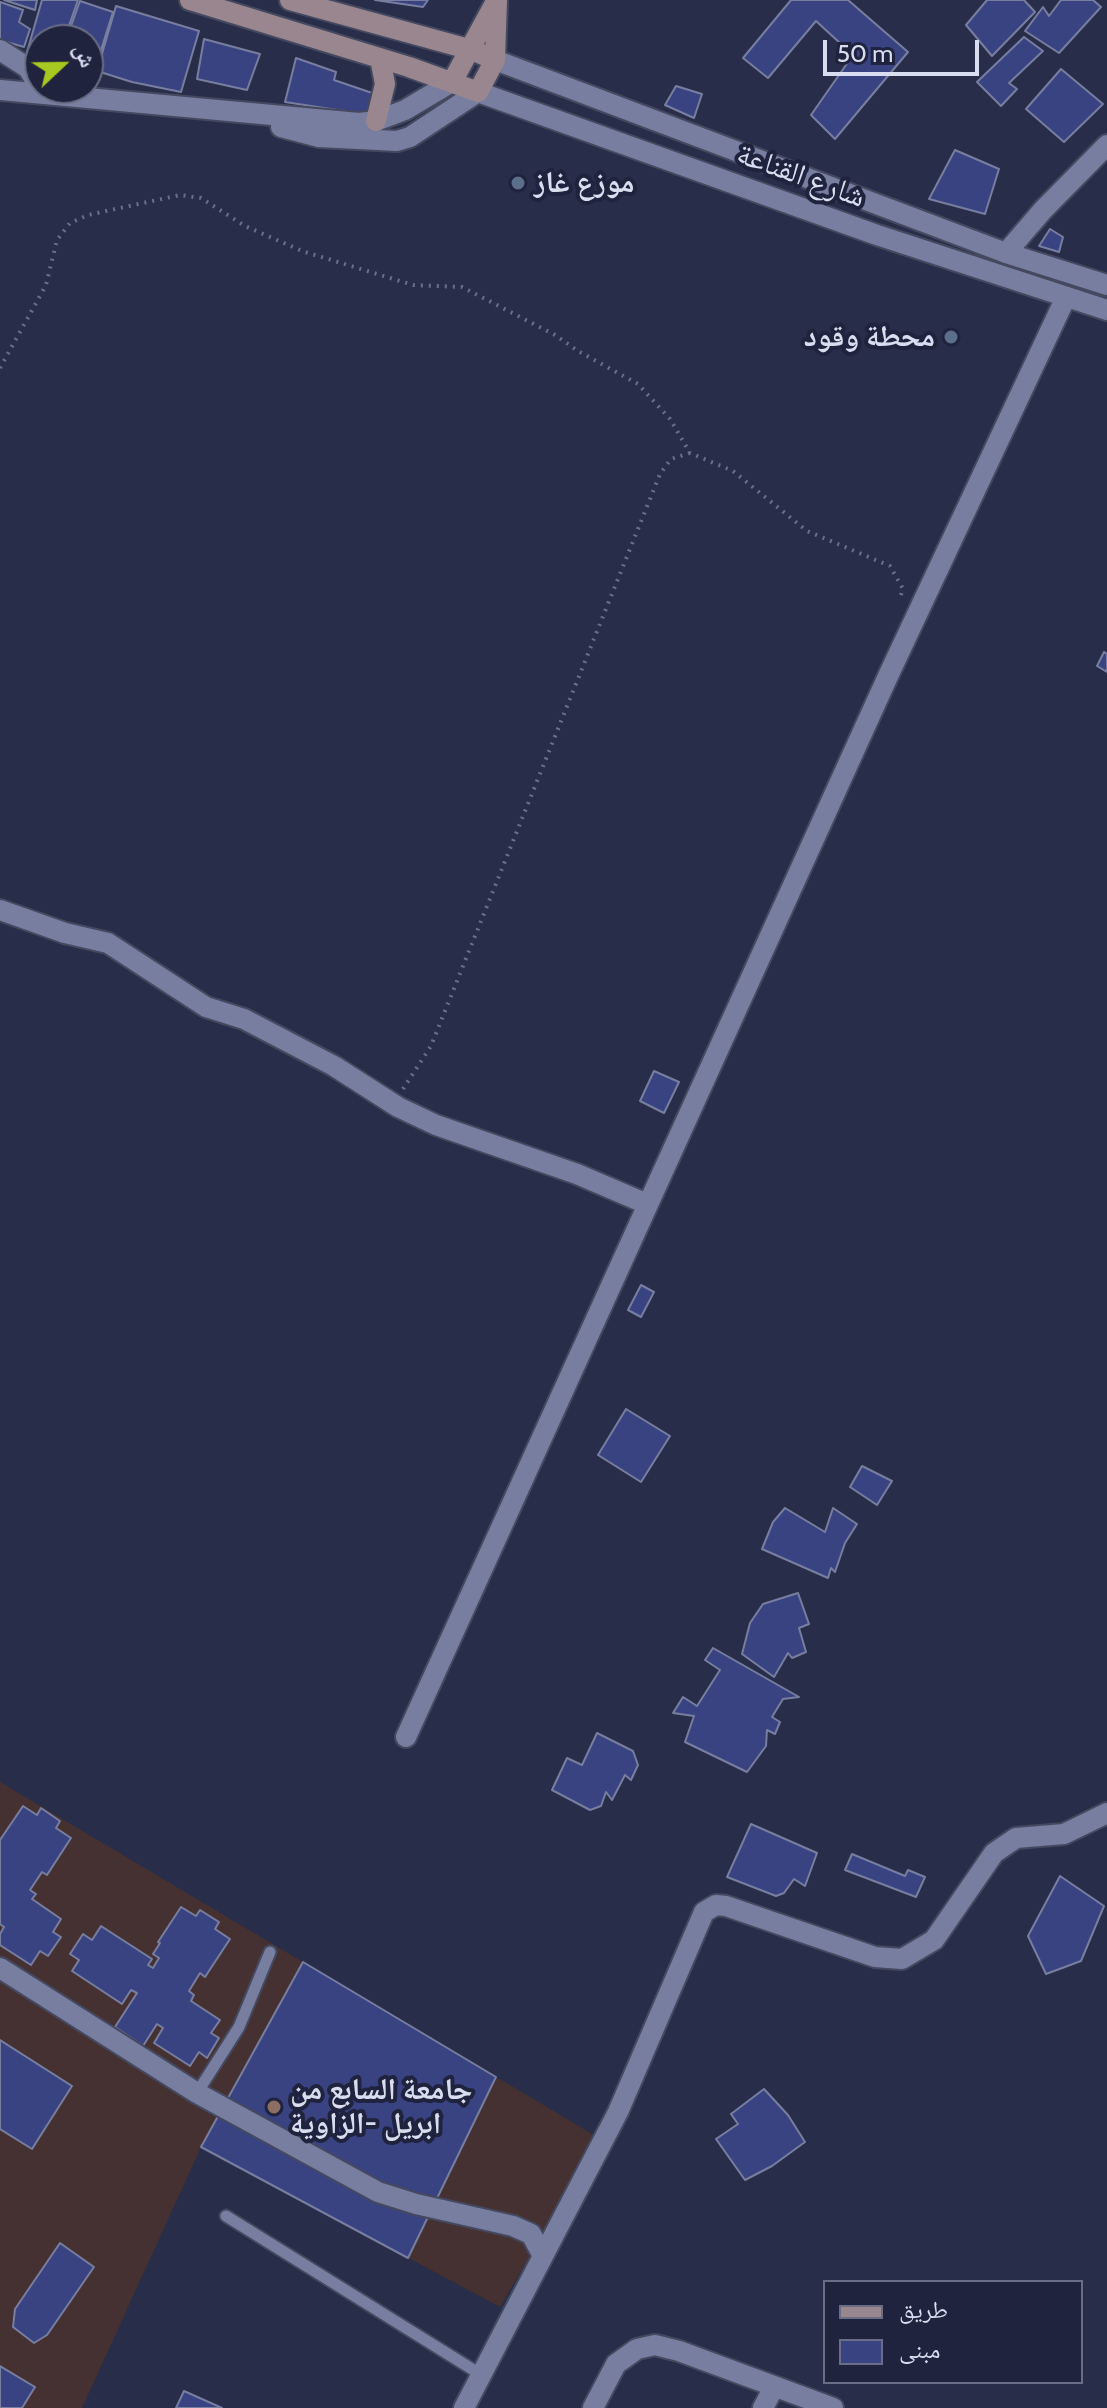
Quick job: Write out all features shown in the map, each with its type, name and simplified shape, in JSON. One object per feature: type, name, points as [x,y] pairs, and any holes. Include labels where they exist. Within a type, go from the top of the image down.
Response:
[{"type":"main road","points":[[190,0],[380,58],[478,92],[495,60],[497,0]]},
{"type":"main road","points":[[290,0],[472,50],[495,60]]},
{"type":"main road","points":[[452,82],[497,0]]},
{"type":"main road","points":[[376,121],[385,84],[380,58]]},
{"type":"street","points":[[0,50],[24,65]]},
{"type":"street","name":"شارع القناعة","points":[[495,60],[1006,253],[1107,285]]},
{"type":"street","points":[[104,99],[333,122],[376,121],[405,110],[452,82]]},
{"type":"street","points":[[0,90],[24,92]]},
{"type":"street","name":"شارع القناعة","points":[[478,92],[877,235],[1107,310]]},
{"type":"street","points":[[215,111],[319,137],[387,142],[410,137],[478,92]]},
{"type":"street","points":[[1006,253],[1107,145]]},
{"type":"street","points":[[406,1737],[947,549],[1066,297]]},
{"type":"street","points":[[0,910],[50,928],[108,943],[206,1007],[244,1019],[436,1125],[577,1174],[647,1204]]},
{"type":"street","points":[[464,2408],[618,2112],[704,1912],[716,1905],[726,1906],[875,1957],[902,1959],[934,1940],[994,1853],[1016,1838],[1064,1834],[1107,1813]]},
{"type":"street","points":[[0,1968],[197,2093],[378,2192],[513,2226],[531,2234],[543,2256]]},
{"type":"street","points":[[593,2408],[616,2364],[637,2349],[655,2345],[833,2408]]},
{"type":"street","points":[[763,2408],[774,2387]]},
{"type":"lane","points":[[197,2093],[239,2027],[270,1952]]},
{"type":"lane","points":[[226,2216],[480,2374]]},
{"type":"path","points":[[0,368],[46,285],[57,240],[70,223],[88,215],[180,195],[201,198],[245,226],[302,251],[413,285],[462,287],[555,335],[638,384],[670,419],[690,453],[733,471],[807,531],[890,566],[903,589],[899,603]]},
{"type":"path","points":[[390,1102],[408,1084],[431,1046],[660,474],[671,459],[690,453]]},
{"type":"shaded area","name":"جامعة السابع من ابريل -الزاوية","points":[[0,1782],[599,2138],[500,2307],[201,2147],[82,2408],[0,2408]]},
{"type":"building","points":[[4,0],[37,0],[35,10]]},
{"type":"building","points":[[42,0],[78,0],[70,24],[35,24]]},
{"type":"building","points":[[375,0],[428,0],[423,7]]},
{"type":"building","points":[[791,0],[848,0],[908,52],[835,139],[811,115],[853,55],[816,21],[768,78],[743,58]]},
{"type":"building","points":[[987,0],[1024,0],[1035,12],[992,56],[966,25]]},
{"type":"building","points":[[1061,0],[1093,0],[1101,7],[1059,53],[1025,31],[1043,7],[1049,16]]},
{"type":"building","points":[[80,1],[113,12],[104,40],[104,24],[72,24]]},
{"type":"building","points":[[0,2],[23,10],[19,22],[24,25],[24,47],[0,40]]},
{"type":"building","points":[[116,6],[199,31],[181,92],[104,73],[104,47]]},
{"type":"building","points":[[1024,37],[1043,51],[1009,83],[1017,89],[1001,106],[977,82]]},
{"type":"building","points":[[204,39],[260,54],[247,90],[197,79]]},
{"type":"building","points":[[296,58],[336,72],[334,80],[378,95],[370,115],[285,102]]},
{"type":"building","points":[[1061,69],[1103,104],[1064,142],[1026,109]]},
{"type":"building","points":[[676,86],[702,94],[694,118],[665,105]]},
{"type":"building","points":[[955,150],[999,169],[985,214],[929,199]]},
{"type":"building","points":[[1050,229],[1063,237],[1059,252],[1039,246]]},
{"type":"building","points":[[1104,652],[1107,654],[1107,672],[1097,666]]},
{"type":"building","points":[[654,1071],[679,1082],[664,1113],[640,1101]]},
{"type":"building","points":[[641,1285],[654,1292],[641,1317],[628,1310]]},
{"type":"building","points":[[626,1409],[670,1436],[641,1482],[598,1455]]},
{"type":"building","points":[[862,1466],[892,1481],[877,1505],[850,1487]]},
{"type":"building","points":[[785,1508],[825,1532],[833,1508],[857,1524],[845,1543],[835,1572],[831,1568],[828,1578],[762,1549],[773,1522]]},
{"type":"building","points":[[798,1593],[809,1624],[799,1628],[806,1652],[792,1658],[788,1653],[774,1677],[742,1654],[750,1623],[763,1604]]},
{"type":"building","points":[[713,1648],[799,1697],[783,1699],[772,1717],[780,1722],[775,1734],[767,1730],[766,1746],[747,1772],[685,1742],[694,1716],[673,1713],[683,1697],[697,1706],[720,1670],[705,1660]]},
{"type":"building","points":[[597,1733],[633,1751],[638,1765],[631,1780],[625,1775],[612,1800],[606,1792],[601,1806],[590,1810],[552,1790],[567,1758],[582,1765]]},
{"type":"building","points":[[23,1806],[37,1815],[41,1808],[60,1821],[56,1828],[71,1838],[47,1875],[42,1872],[30,1890],[36,1894],[32,1899],[61,1919],[53,1932],[61,1937],[48,1956],[40,1951],[31,1965],[0,1945],[4,1927],[0,1924],[0,1840]]},
{"type":"building","points":[[751,1824],[817,1853],[805,1886],[794,1879],[784,1893],[776,1896],[727,1877]]},
{"type":"building","points":[[852,1854],[905,1876],[908,1870],[925,1877],[916,1897],[845,1870]]},
{"type":"building","points":[[1060,1876],[1104,1906],[1081,1961],[1046,1974],[1028,1936]]},
{"type":"building","points":[[181,1907],[196,1916],[200,1910],[219,1922],[215,1929],[230,1939],[205,1977],[200,1973],[189,1991],[194,1995],[191,2001],[220,2020],[211,2033],[219,2038],[207,2058],[199,2052],[190,2066],[154,2043],[163,2028],[157,2024],[143,2046],[115,2027],[137,1993],[131,1990],[122,2004],[72,1971],[79,1960],[70,1954],[83,1934],[92,1940],[101,1926],[152,1959],[148,1965],[153,1968],[159,1958],[153,1954],[158,1942]]},
{"type":"building","points":[[303,1962],[496,2077],[408,2258],[201,2147]]},
{"type":"building","points":[[0,2040],[72,2086],[32,2149],[0,2129]]},
{"type":"building","points":[[764,2089],[788,2115],[805,2142],[772,2166],[745,2180],[716,2139],[738,2124],[731,2114]]},
{"type":"building","points":[[60,2243],[94,2267],[47,2335],[34,2343],[13,2327],[15,2309]]},
{"type":"building","points":[[0,2366],[35,2387],[22,2408],[0,2408]]},
{"type":"building","points":[[184,2391],[222,2408],[176,2408]]},
{"type":"place","name":"موزع غاز","points":[[518,183]]},
{"type":"place","name":"محطة وقود","points":[[951,337]]},
{"type":"place","name":"جامعة السابع من ابريل -الزاوية","points":[[274,2107]]}]
